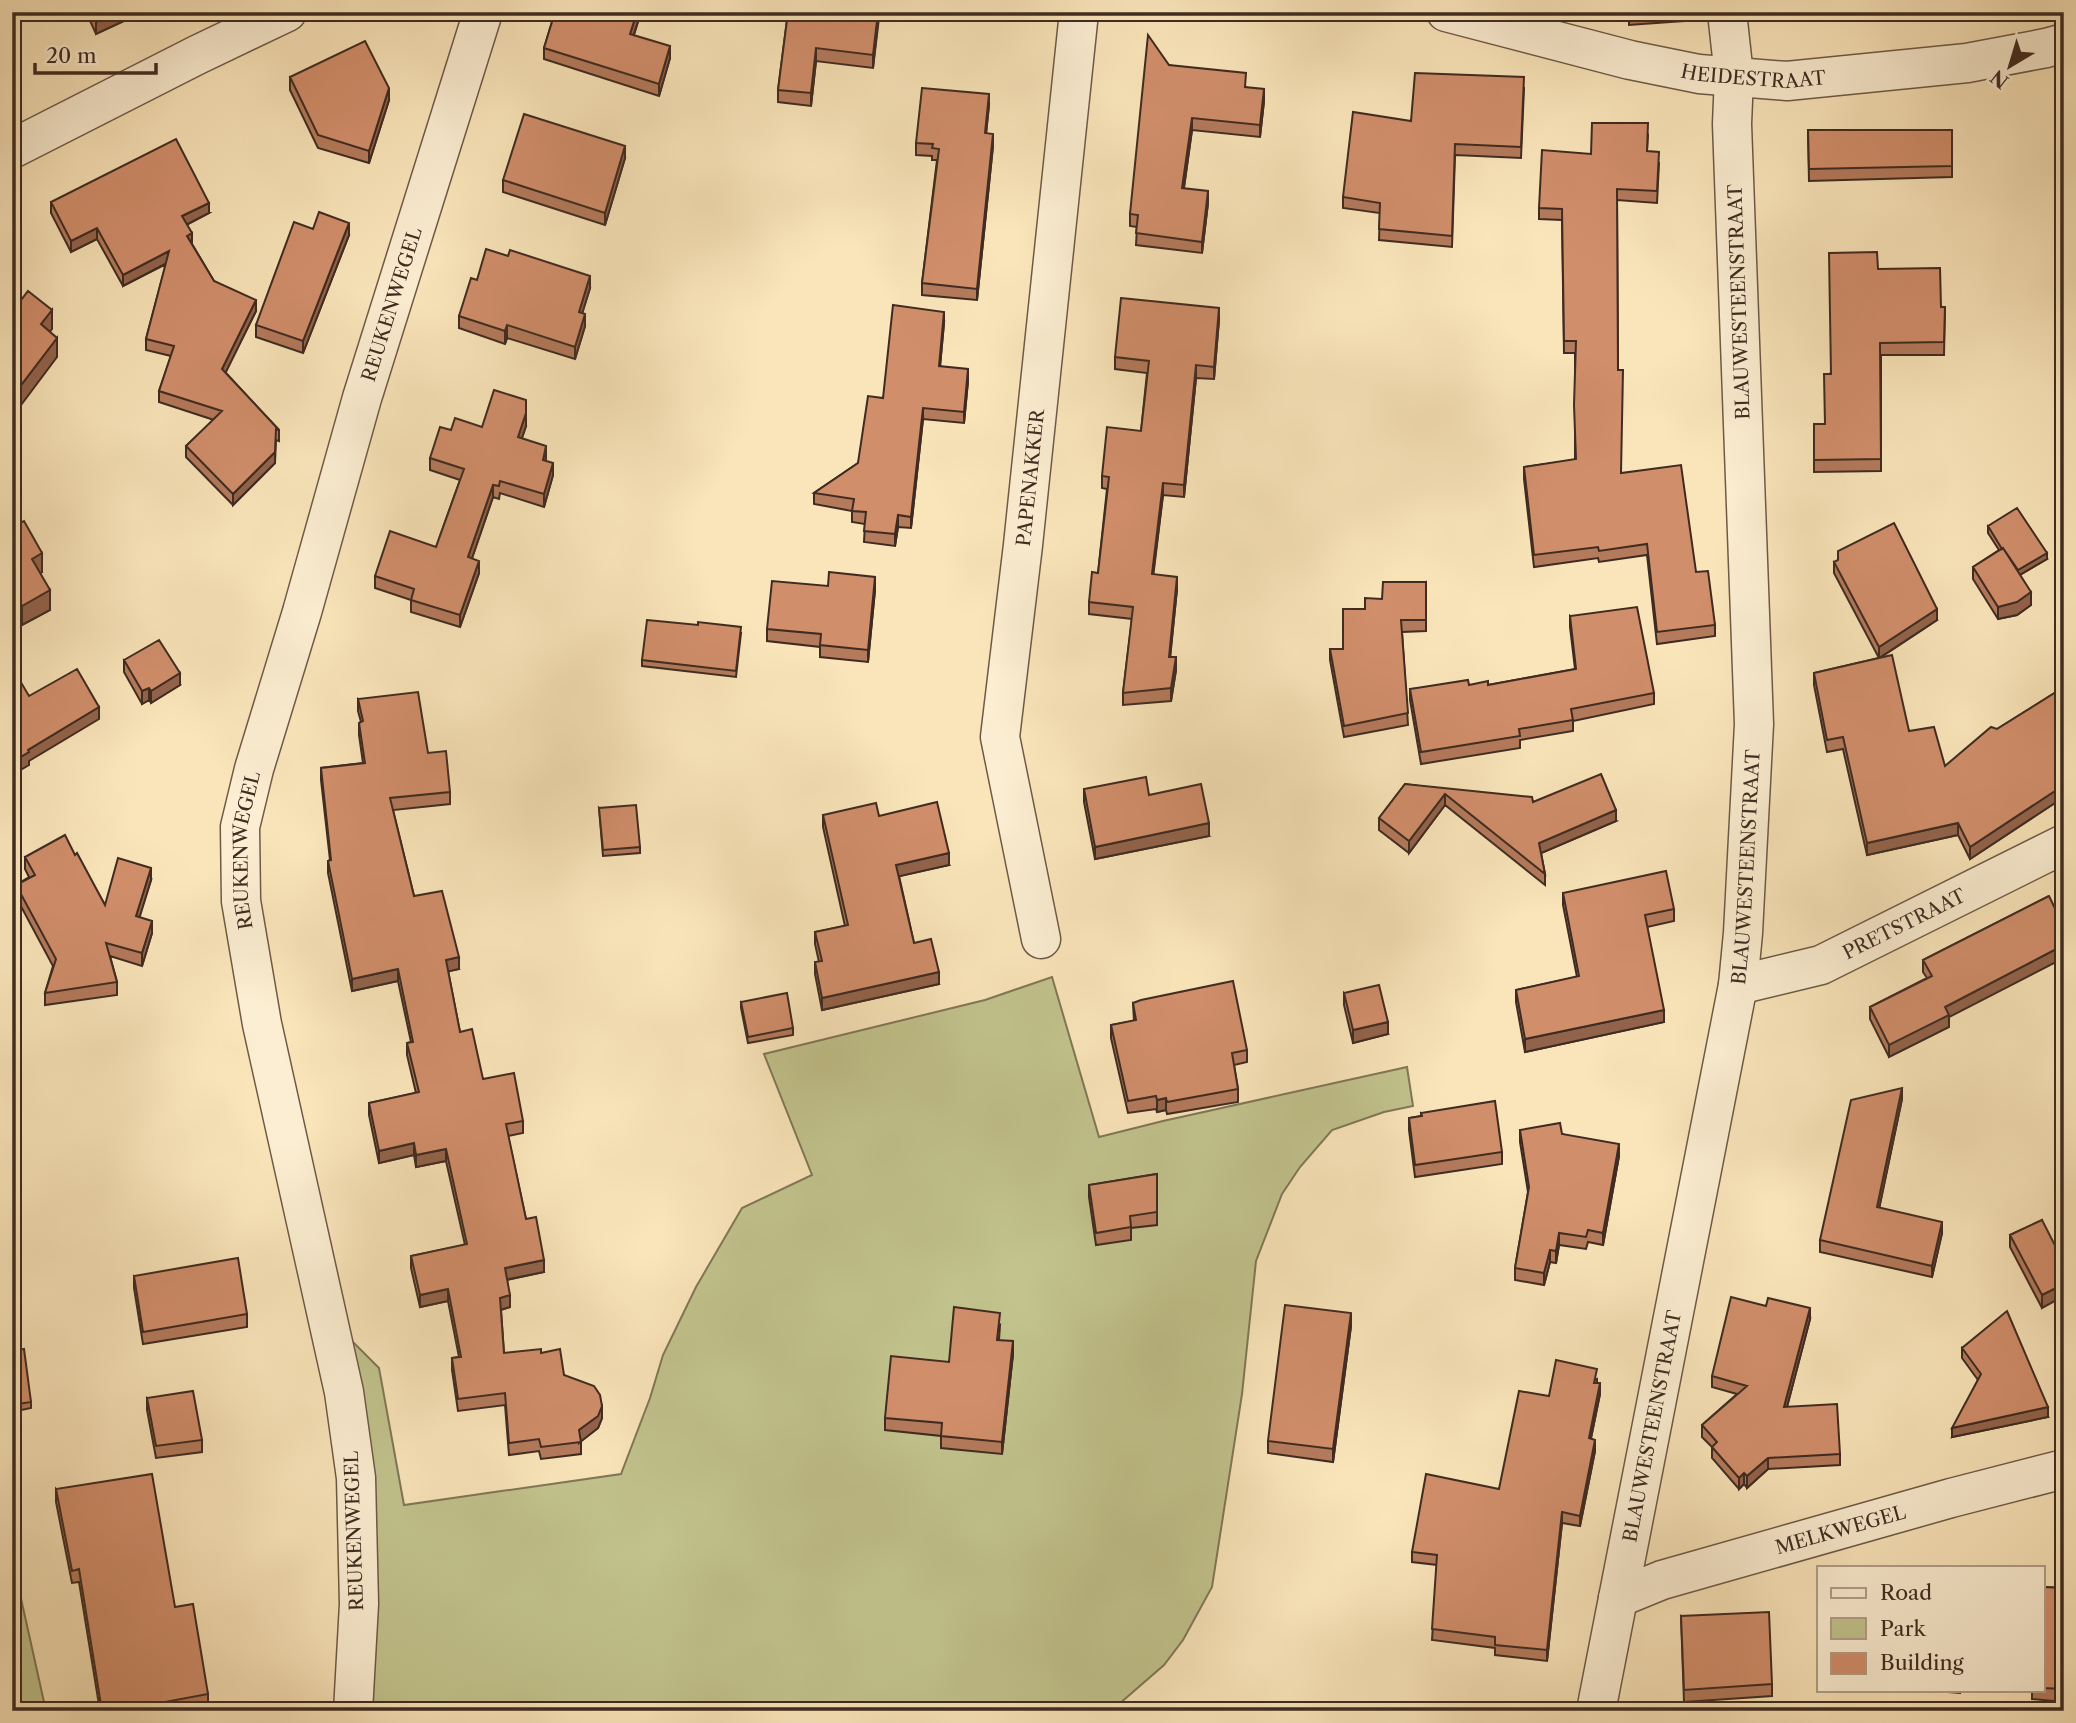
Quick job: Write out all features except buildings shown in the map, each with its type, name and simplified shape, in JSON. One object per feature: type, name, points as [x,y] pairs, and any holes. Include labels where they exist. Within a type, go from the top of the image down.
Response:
[{"type":"street","points":[[12,149],[287,12]]},
{"type":"street","name":"REUKENWEGEL","points":[[353,1711],[359,1604],[356,1478],[344,1392],[262,1024],[241,901],[240,827],[254,769],[302,612],[362,398],[483,12]]},
{"type":"street","name":"PAPENAKKER","points":[[1041,939],[1000,737],[1079,12]]},
{"type":"street","name":"HEIDESTRAAT","points":[[1446,12],[1630,60],[1699,74],[1787,81],[1967,63],[2064,43]]},
{"type":"street","name":"BLAUWESTEENSTRAAT","points":[[1596,1711],[1738,985],[1743,933],[1754,724],[1732,124],[1734,76],[1727,12]]},
{"type":"street","name":"PRETSTRAAT","points":[[1738,985],[1821,965],[2064,844]]},
{"type":"street","name":"MELKWEGEL","points":[[1618,1598],[1662,1580],[1951,1498],[2064,1469]]},
{"type":"green space","points":[[1052,977],[1099,1137],[1407,1067],[1413,1106],[1384,1112],[1332,1130],[1300,1167],[1282,1194],[1256,1261],[1242,1394],[1212,1587],[1183,1640],[1164,1665],[1111,1711],[370,1711],[350,1339],[379,1368],[404,1505],[621,1474],[663,1355],[696,1287],[742,1208],[812,1175],[764,1054],[985,1000]]},
{"type":"green space","points":[[12,1558],[46,1711],[12,1711]]}]
